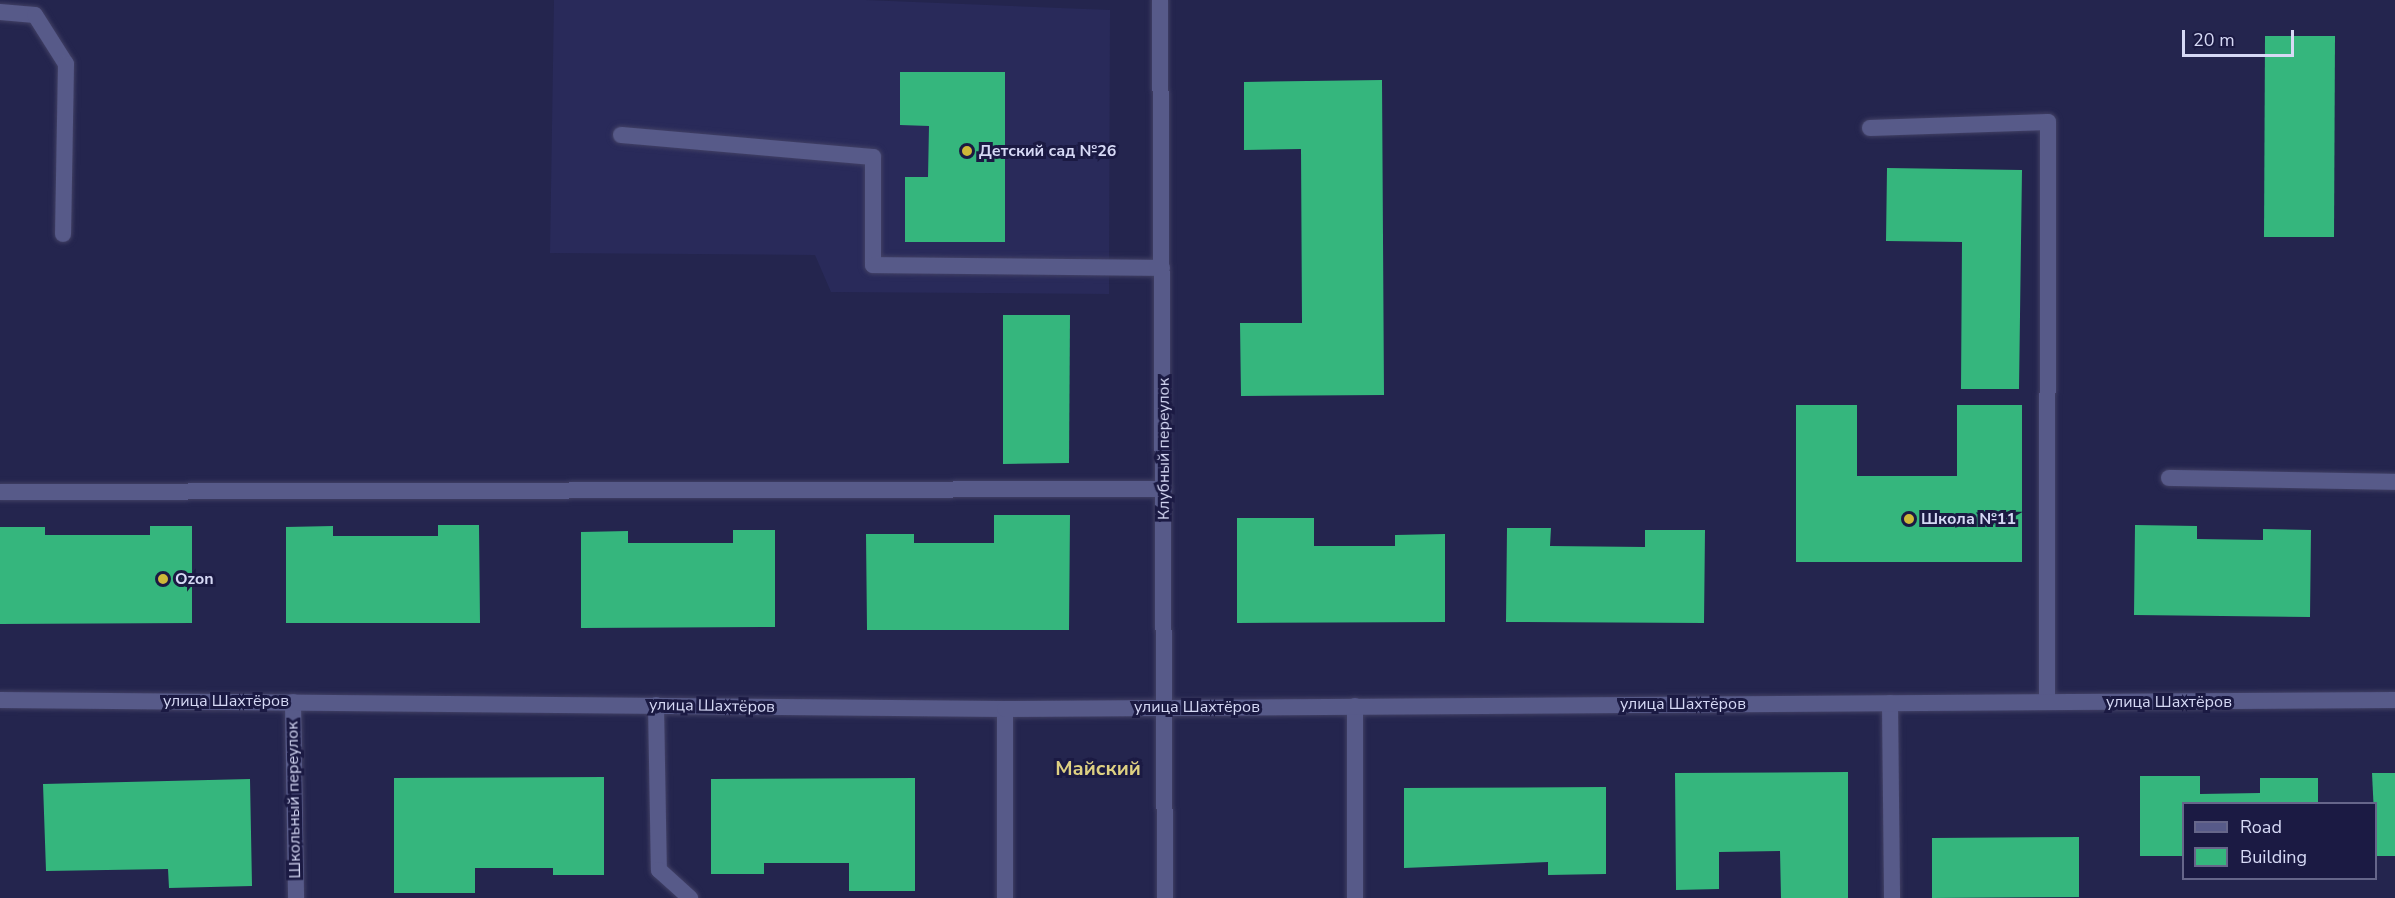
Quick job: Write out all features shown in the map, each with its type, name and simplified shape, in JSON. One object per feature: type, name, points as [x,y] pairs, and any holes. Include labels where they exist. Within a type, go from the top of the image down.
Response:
[{"type":"street","name":"Клубный переулок","points":[[1160,0],[1165,707],[1164,898]]},
{"type":"street","points":[[0,12],[35,15],[66,64],[63,234]]},
{"type":"street","points":[[1870,128],[2048,122],[2047,702]]},
{"type":"street","points":[[621,135],[873,157],[873,265],[1162,268]]},
{"type":"street","points":[[2169,478],[2395,482]]},
{"type":"street","points":[[0,492],[1164,489]]},
{"type":"street","name":"улица Шахтёров","points":[[0,700],[1005,709],[2395,700]]},
{"type":"street","name":"Школьный переулок","points":[[293,702],[296,898]]},
{"type":"street","points":[[1890,703],[1892,898]]},
{"type":"street","points":[[656,705],[659,870],[690,898]]},
{"type":"street","points":[[1355,706],[1355,898]]},
{"type":"street","points":[[1005,709],[1005,898]]},
{"type":"shaded area","points":[[554,0],[865,0],[1110,10],[1109,294],[831,292],[815,255],[550,253]]},
{"type":"building","points":[[2265,36],[2335,36],[2334,237],[2264,237]]},
{"type":"building","name":"Детский сад №26","points":[[900,72],[1005,72],[1005,242],[905,242],[905,177],[928,177],[929,126],[900,125]]},
{"type":"building","points":[[1382,80],[1384,395],[1241,396],[1240,323],[1302,323],[1301,149],[1244,150],[1244,82]]},
{"type":"building","points":[[1887,168],[2022,170],[2019,389],[1961,389],[1962,242],[1886,241]]},
{"type":"building","points":[[1003,315],[1070,315],[1069,463],[1003,464]]},
{"type":"building","name":"Школа №11","points":[[1796,405],[1857,405],[1857,476],[1957,476],[1957,405],[2022,405],[2022,562],[1796,562]]},
{"type":"building","points":[[994,515],[1070,515],[1069,630],[867,630],[866,534],[914,534],[914,543],[994,543]]},
{"type":"building","points":[[1237,518],[1314,518],[1314,546],[1395,546],[1395,535],[1445,534],[1445,622],[1237,623]]},
{"type":"building","points":[[438,525],[479,525],[480,623],[286,623],[286,527],[333,526],[333,536],[438,536]]},
{"type":"building","points":[[2135,525],[2197,526],[2197,539],[2263,540],[2263,529],[2311,530],[2310,617],[2134,615]]},
{"type":"building","points":[[150,526],[192,526],[192,623],[0,624],[0,527],[45,527],[45,535],[150,535]]},
{"type":"building","points":[[1507,528],[1551,528],[1550,546],[1645,547],[1645,530],[1705,530],[1704,623],[1506,622]]},
{"type":"building","points":[[733,530],[775,530],[775,627],[581,628],[581,532],[628,531],[628,543],[733,543]]},
{"type":"building","points":[[1848,772],[1848,898],[1781,898],[1780,851],[1719,852],[1719,889],[1676,890],[1675,773]]},
{"type":"building","points":[[2372,773],[2395,773],[2395,856],[2377,856],[2377,802],[2373,802]]},
{"type":"building","points":[[2140,776],[2200,776],[2200,794],[2260,793],[2260,778],[2318,778],[2318,802],[2182,802],[2182,856],[2140,856]]},
{"type":"building","points":[[604,777],[604,875],[553,875],[553,868],[475,868],[475,893],[394,893],[394,778]]},
{"type":"building","points":[[915,778],[915,891],[849,891],[849,863],[764,863],[764,874],[711,874],[711,779]]},
{"type":"building","points":[[250,779],[252,886],[169,888],[168,869],[46,871],[43,784]]},
{"type":"building","points":[[1606,787],[1606,874],[1548,875],[1548,862],[1404,868],[1404,788]]},
{"type":"building","points":[[2079,837],[2079,897],[1932,898],[1932,838]]},
{"type":"place","name":"Детский сад №26","points":[[967,151]]},
{"type":"place","name":"Школа №11","points":[[1909,519]]},
{"type":"place","name":"Ozon","points":[[163,579]]},
{"type":"district","name":"Майский","points":[[1098,768]]}]
